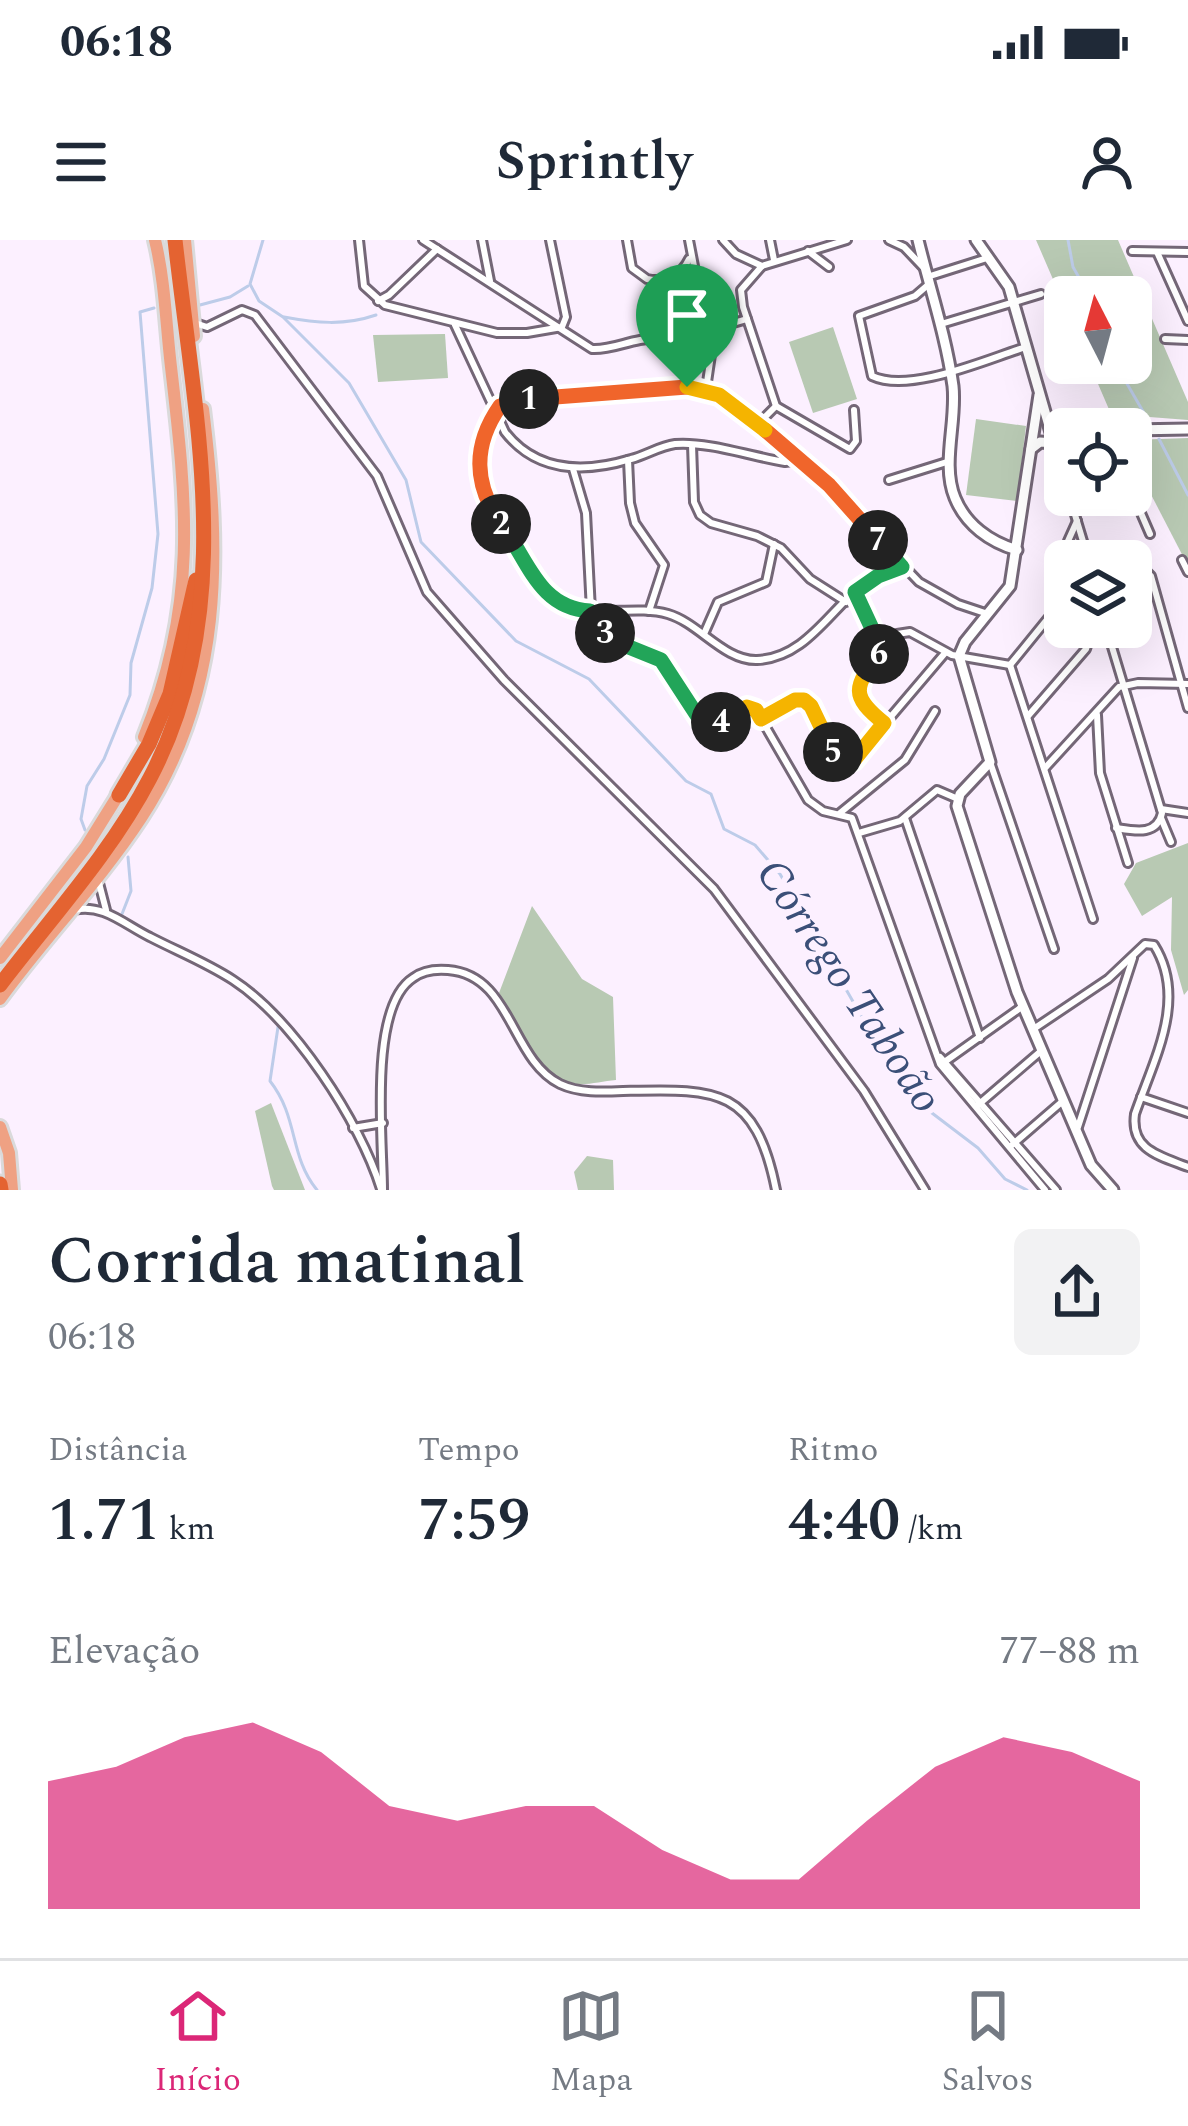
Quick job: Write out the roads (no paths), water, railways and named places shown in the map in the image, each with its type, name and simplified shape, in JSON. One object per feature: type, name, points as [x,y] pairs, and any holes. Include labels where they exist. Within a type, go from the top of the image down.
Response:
[{"type":"highway","points":[[165,240],[213,604]]},
{"type":"highway","points":[[0,972],[107,835],[151,762],[189,648],[196,511],[175,240]]},
{"type":"highway","points":[[0,985],[117,834],[168,739],[190,675],[206,556]]},
{"type":"highway","points":[[119,795],[149,744],[170,694],[196,577]]},
{"type":"highway","points":[[43,929],[112,857]]},
{"type":"main road","points":[[0,958],[86,847],[119,795],[167,672],[184,574],[184,474],[155,240]]},
{"type":"main road","points":[[0,999],[155,796],[182,738],[201,677],[213,604],[214,508],[184,240]]},
{"type":"main road","points":[[0,1127],[9,1153],[12,1190]]},
{"type":"street","points":[[359,240],[361,279],[378,301],[497,333],[562,327]]},
{"type":"street","points":[[423,240],[598,350],[707,332],[747,319]]},
{"type":"street","points":[[482,240],[490,280]]},
{"type":"street","points":[[550,240],[567,313],[562,327]]},
{"type":"street","points":[[627,240],[632,268],[647,279],[663,280],[676,274],[690,255]]},
{"type":"street","points":[[689,240],[711,357],[706,389]]},
{"type":"street","points":[[723,240],[736,254],[762,266]]},
{"type":"street","points":[[770,240],[775,261]]},
{"type":"street","points":[[847,240],[762,266],[741,290],[776,406],[850,449],[856,441],[854,410]]},
{"type":"street","points":[[889,240],[906,244],[927,277]]},
{"type":"street","points":[[918,240],[950,370],[955,408],[952,488],[966,515],[988,538],[1017,550]]},
{"type":"street","points":[[976,240],[1005,278],[1044,411]]},
{"type":"street","points":[[378,301],[389,296],[436,249]]},
{"type":"street","points":[[808,251],[829,267]]},
{"type":"street","points":[[1132,251],[1188,252]]},
{"type":"street","points":[[1156,252],[1188,321]]},
{"type":"street","points":[[990,257],[927,277],[915,296],[859,316],[867,367],[878,379],[906,382],[1026,346]]},
{"type":"street","points":[[941,324],[1041,294]]},
{"type":"street","points":[[389,296],[394,307]]},
{"type":"street","points":[[537,331],[562,310],[564,300]]},
{"type":"street","points":[[193,320],[203,327],[242,310],[255,315],[377,476],[427,592],[504,680],[714,889],[853,1076],[925,1190]]},
{"type":"street","points":[[455,325],[518,447],[539,460],[573,469],[687,444],[771,460],[801,460]]},
{"type":"street","points":[[1166,339],[1188,340]]},
{"type":"street","points":[[687,387],[708,371]]},
{"type":"street","points":[[902,567],[878,576],[803,642],[772,657],[744,658],[682,620],[649,611],[574,609],[546,593],[490,507],[480,478],[481,440],[496,411],[512,400],[706,389],[801,460],[902,567],[941,596],[988,614]]},
{"type":"street","points":[[958,656],[1010,586],[1039,395]]},
{"type":"street","points":[[758,424],[776,406]]},
{"type":"street","points":[[1152,430],[1188,429]]},
{"type":"street","points":[[1030,451],[1044,442]]},
{"type":"street","points":[[687,444],[694,502],[700,514],[711,523],[774,544],[818,585],[846,602]]},
{"type":"street","points":[[771,460],[792,452]]},
{"type":"street","points":[[628,460],[629,503],[635,523],[664,565],[649,611]]},
{"type":"street","points":[[889,480],[950,461]]},
{"type":"street","points":[[573,469],[586,513],[590,611],[614,641],[661,660],[702,723],[719,724],[747,707],[756,710],[812,805],[852,818],[942,1061],[1056,1190]]},
{"type":"street","points":[[1075,516],[1083,540]]},
{"type":"street","points":[[1142,516],[1150,534]]},
{"type":"street","points":[[1010,665],[1054,611],[1068,541],[1077,521]]},
{"type":"street","points":[[704,634],[718,602],[766,582],[774,544]]},
{"type":"street","points":[[1182,560],[1188,572]]},
{"type":"street","points":[[1152,582],[1185,684],[1188,708]]},
{"type":"street","points":[[855,592],[882,650]]},
{"type":"street","points":[[884,723],[862,704],[858,690],[861,677],[897,634],[906,632],[945,653],[1010,665]]},
{"type":"street","points":[[1028,716],[1086,648]]},
{"type":"street","points":[[1112,648],[1171,842]]},
{"type":"street","points":[[761,719],[795,700],[804,700],[832,749],[848,761],[858,758],[945,653]]},
{"type":"street","points":[[958,656],[1054,949]]},
{"type":"street","points":[[1010,665],[1093,919]]},
{"type":"street","points":[[1045,769],[1114,690],[1185,684]]},
{"type":"street","points":[[840,814],[905,760],[934,711]]},
{"type":"street","points":[[1097,713],[1100,773],[1128,863]]},
{"type":"street","points":[[990,762],[958,799],[960,823],[1023,1006],[1039,1029],[1091,1165],[1109,1189]]},
{"type":"street","points":[[860,833],[905,818],[934,791],[958,799]]},
{"type":"street","points":[[1161,813],[1188,812]]},
{"type":"street","points":[[1116,828],[1150,830],[1161,813]]},
{"type":"street","points":[[905,818],[980,1038]]},
{"type":"street","points":[[97,876],[108,914]]},
{"type":"street","points":[[71,911],[90,908],[108,914],[232,980],[264,1006],[298,1042],[353,1128],[382,1190]]},
{"type":"street","points":[[1039,1029],[1108,979],[1145,944],[1156,946],[1173,997],[1172,1011],[1133,1121],[1138,1141],[1152,1153],[1188,1167]]},
{"type":"street","points":[[1077,1131],[1126,988],[1132,956]]},
{"type":"street","points":[[382,1190],[384,1040],[390,1010],[412,978],[437,970],[469,975],[484,985],[537,1064],[556,1082],[602,1092],[707,1091],[729,1100],[764,1148],[776,1190]]},
{"type":"street","points":[[1108,979],[1126,988]]},
{"type":"street","points":[[942,1061],[1023,1006]]},
{"type":"street","points":[[978,1105],[1045,1052]]},
{"type":"street","points":[[1141,1097],[1188,1112]]},
{"type":"street","points":[[1012,1144],[1066,1105],[1086,1101]]},
{"type":"street","points":[[353,1128],[383,1123]]},
{"type":"street","points":[[1012,1144],[1045,1190]]},
{"type":"waterway","name":"Córrego Taboão","points":[[263,240],[250,284],[259,301],[283,317],[349,383],[406,480],[421,542],[516,641],[589,679],[686,781],[711,794],[724,829],[755,845],[780,874],[867,1026],[928,1110],[978,1148],[1005,1179],[1027,1190]]},
{"type":"waterway","points":[[1068,240],[1078,276]]},
{"type":"waterway","points":[[200,305],[230,297],[248,286]]},
{"type":"waterway","points":[[85,830],[81,819],[87,786],[104,759],[130,695],[131,663],[152,588],[158,534],[140,312],[154,308]]},
{"type":"waterway","points":[[284,317],[330,322],[376,315]]},
{"type":"waterway","points":[[1127,384],[1141,408]]},
{"type":"waterway","points":[[1159,439],[1188,495]]},
{"type":"waterway","points":[[122,914],[131,891],[128,857]]},
{"type":"waterway","points":[[278,1027],[270,1081],[286,1109],[302,1164],[317,1190]]}]
